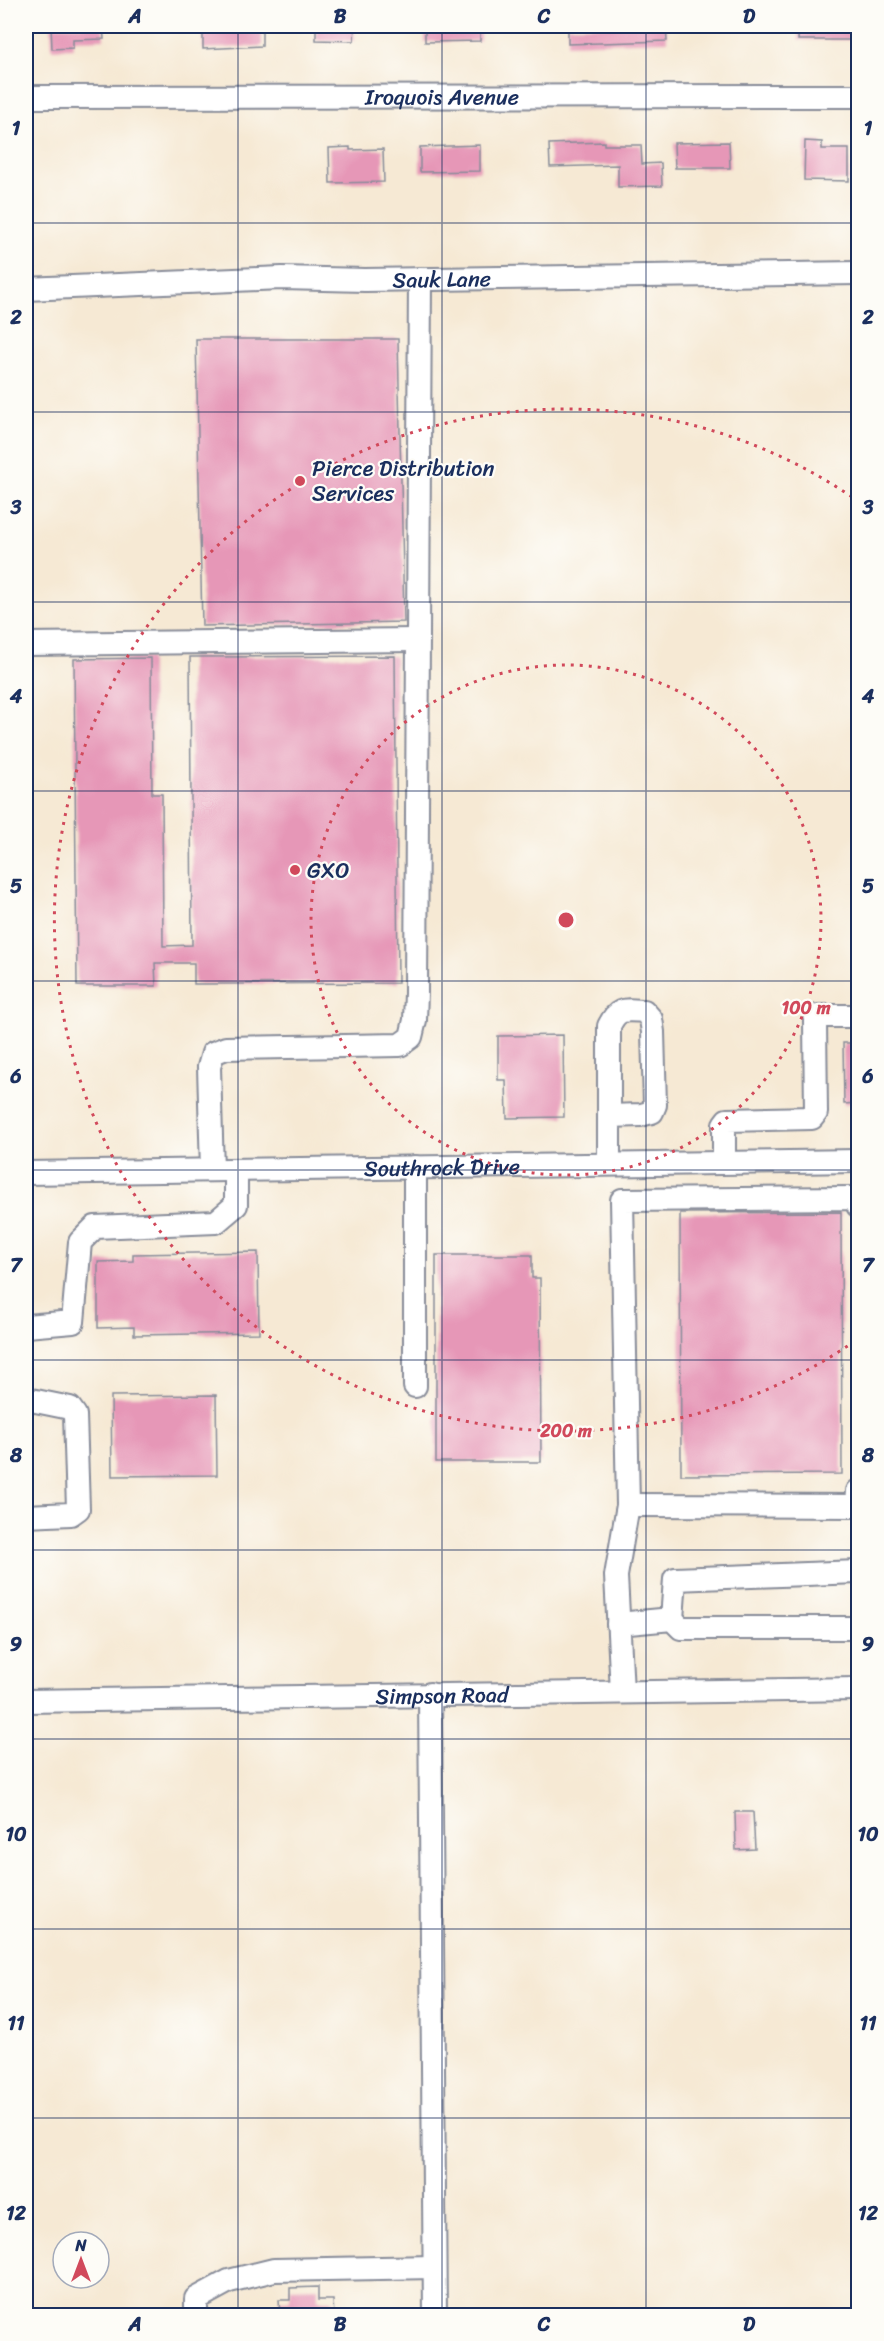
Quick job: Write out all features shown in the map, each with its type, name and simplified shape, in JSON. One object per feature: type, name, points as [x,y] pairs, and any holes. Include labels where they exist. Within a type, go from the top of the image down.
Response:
[{"type":"street","name":"Iroquois Avenue","points":[[26,97],[858,96]]},
{"type":"street","name":"Sauk Lane","points":[[26,289],[282,278],[420,279],[858,273]]},
{"type":"street","points":[[212,1170],[209,1067],[213,1053],[226,1048],[400,1044],[411,1036],[415,1020],[420,279]]},
{"type":"street","points":[[26,644],[416,640]]},
{"type":"street","points":[[724,1162],[724,1124],[727,1120],[812,1118],[816,1113],[815,1020],[818,1016],[858,1016]]},
{"type":"street","points":[[609,1116],[609,1164]]},
{"type":"street","name":"Southrock Drive","points":[[26,1173],[858,1161]]},
{"type":"street","points":[[415,1167],[415,1386]]},
{"type":"street","points":[[26,1326],[73,1322],[80,1242],[95,1227],[216,1222],[236,1205],[236,1170]]},
{"type":"street","points":[[622,1692],[616,1576],[628,1505],[622,1200],[855,1198],[858,1206]]},
{"type":"street","points":[[26,1400],[70,1408],[75,1415],[78,1509],[71,1514],[26,1516]]},
{"type":"street","points":[[628,1505],[857,1506],[858,1491]]},
{"type":"street","points":[[858,1572],[675,1579],[672,1619],[681,1628],[858,1628]]},
{"type":"street","points":[[618,1624],[672,1619]]},
{"type":"street","name":"Simpson Road","points":[[26,1701],[858,1689]]},
{"type":"street","points":[[430,1694],[435,2316]]},
{"type":"street","points":[[196,2316],[196,2299],[230,2281],[274,2270],[434,2267]]},
{"type":"building","points":[[51,26],[103,26],[104,39],[73,40],[73,48],[52,49]]},
{"type":"building","points":[[203,26],[262,26],[262,46],[203,49]]},
{"type":"building","points":[[316,26],[355,26],[354,41],[316,40]]},
{"type":"building","points":[[425,26],[480,26],[480,41],[425,42]]},
{"type":"building","points":[[568,26],[666,26],[667,41],[568,44]]},
{"type":"building","points":[[799,26],[852,26],[852,40],[798,40]]},
{"type":"building","points":[[805,141],[822,142],[822,149],[849,149],[849,181],[804,180]]},
{"type":"building","points":[[604,142],[604,145],[641,145],[642,164],[661,163],[662,186],[618,187],[618,165],[550,167],[549,144]]},
{"type":"building","points":[[729,142],[730,168],[675,168],[674,143]]},
{"type":"building","points":[[480,145],[480,171],[420,172],[420,147]]},
{"type":"building","points":[[350,147],[350,150],[383,149],[384,182],[330,183],[329,148]]},
{"type":"building","name":"Pierce Distribution Services","points":[[196,339],[398,339],[404,622],[202,626]]},
{"type":"building","name":"GXO","points":[[395,656],[398,983],[194,984],[194,963],[155,963],[156,986],[77,986],[74,659],[151,658],[152,794],[162,794],[163,946],[192,945],[190,657]]},
{"type":"building","points":[[563,1035],[564,1117],[507,1118],[506,1080],[498,1080],[498,1036]]},
{"type":"building","points":[[843,1043],[858,1043],[858,1103],[844,1104]]},
{"type":"building","points":[[841,1212],[842,1474],[681,1475],[680,1213]]},
{"type":"building","points":[[258,1252],[259,1333],[134,1335],[134,1327],[98,1328],[98,1262],[133,1261],[133,1254]]},
{"type":"building","points":[[436,1255],[532,1255],[532,1278],[540,1278],[541,1462],[436,1462]]},
{"type":"building","points":[[216,1395],[217,1475],[112,1476],[111,1396]]},
{"type":"building","points":[[735,1812],[753,1812],[755,1849],[736,1850]]},
{"type":"building","points":[[318,2287],[318,2300],[333,2300],[334,2316],[280,2316],[279,2300],[290,2300],[290,2288]]},
{"type":"place","name":"Pierce Distribution Services","points":[[300,481]]},
{"type":"place","name":"GXO","points":[[295,870]]}]
